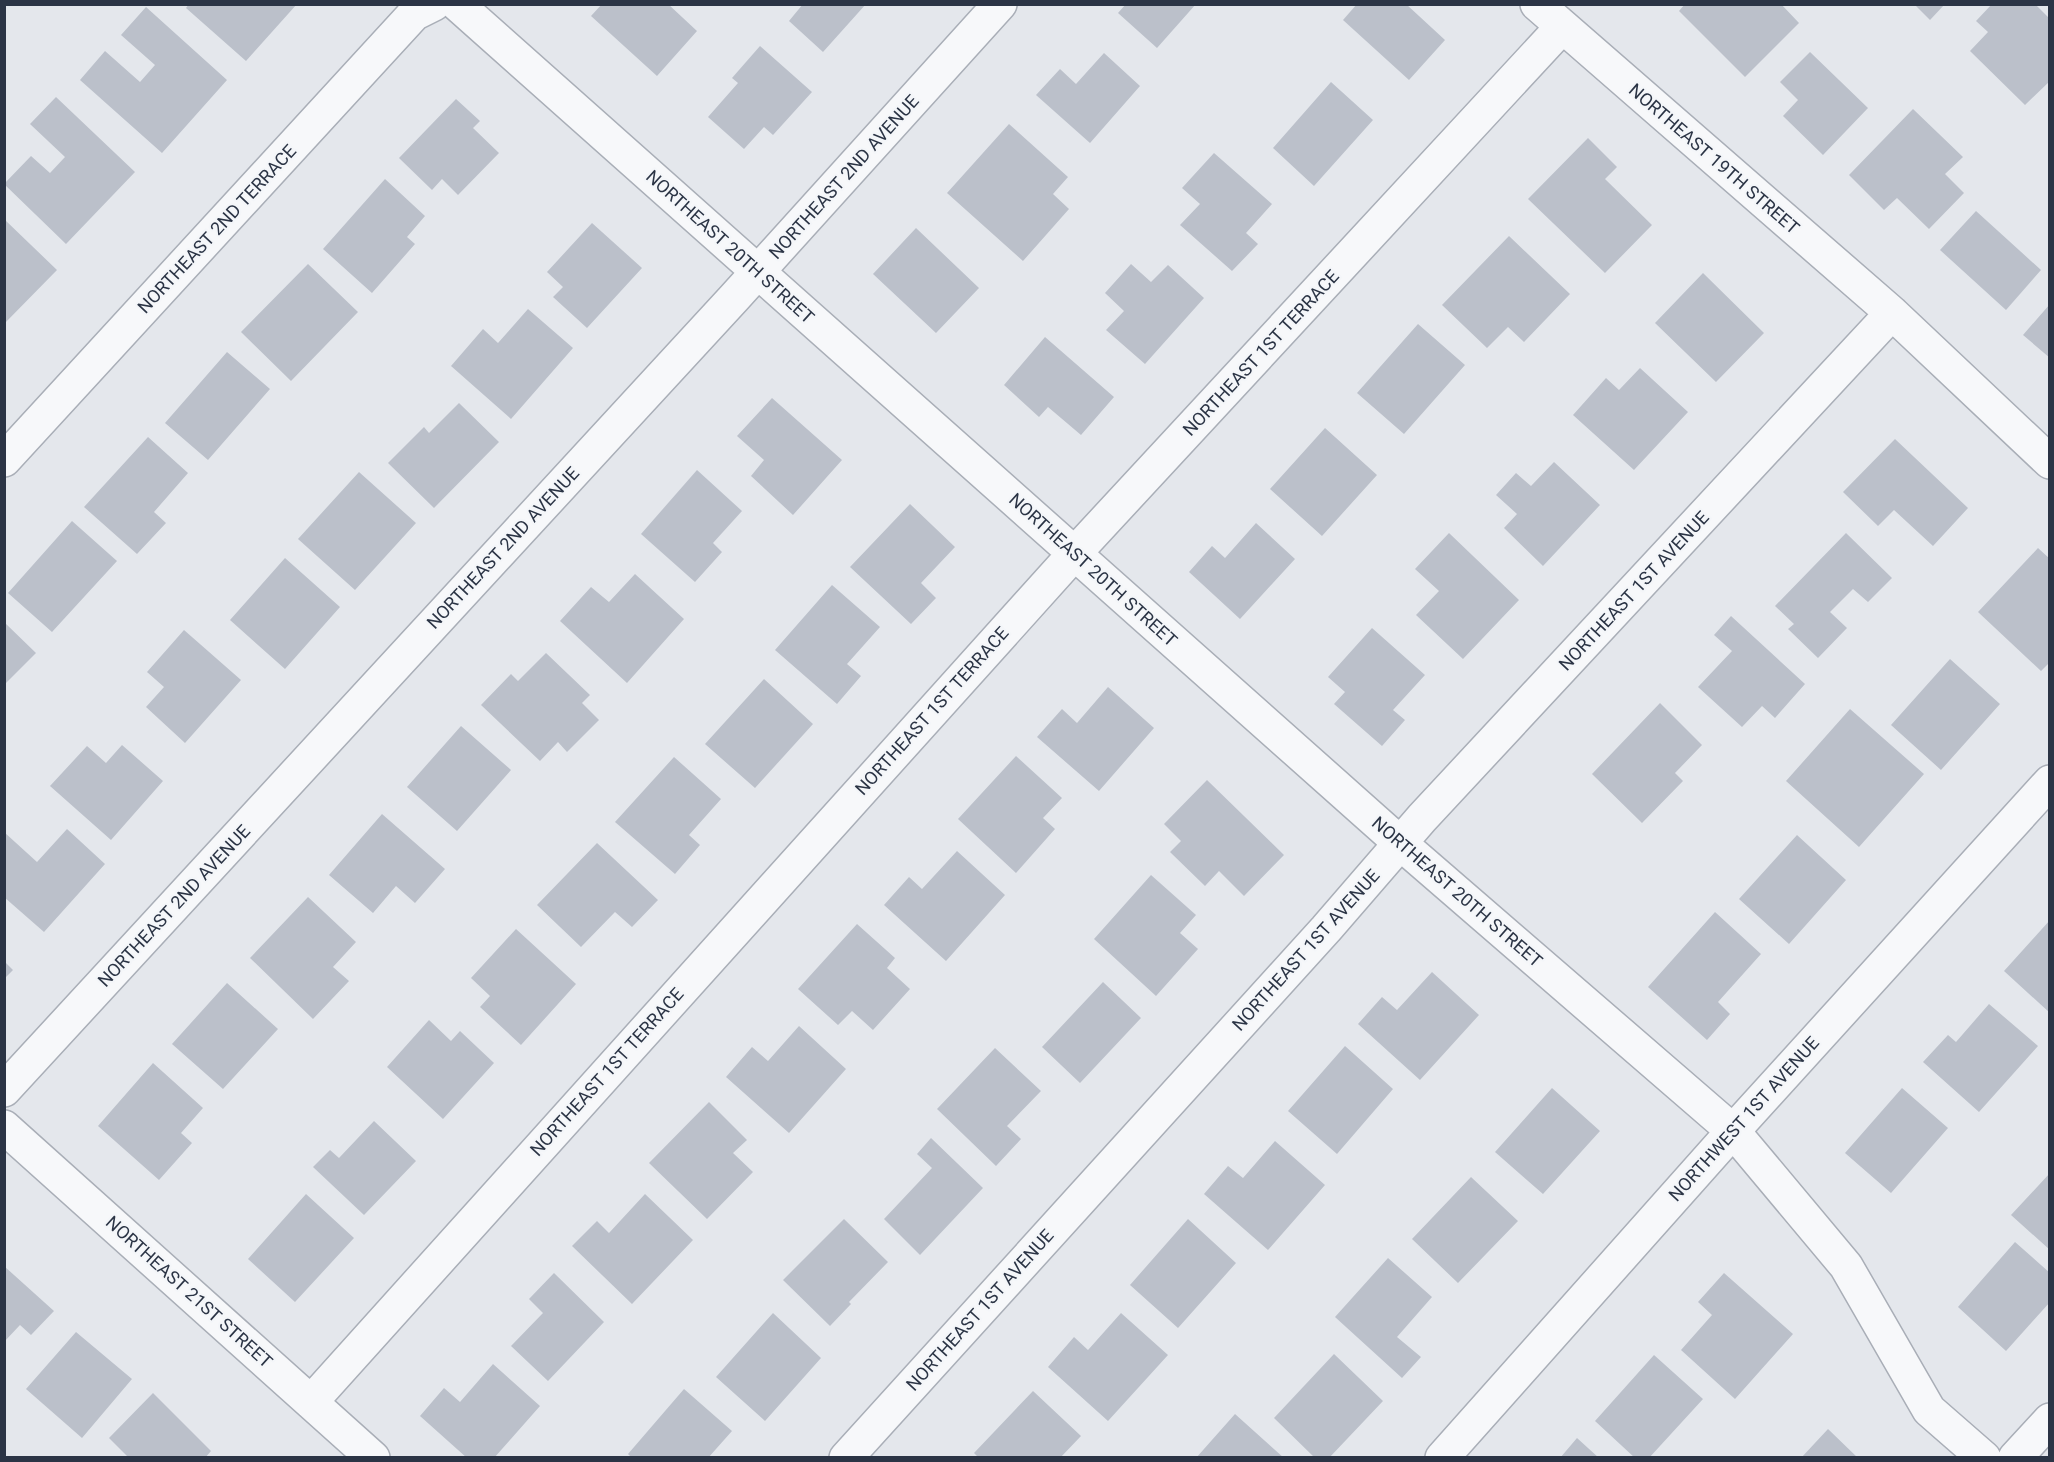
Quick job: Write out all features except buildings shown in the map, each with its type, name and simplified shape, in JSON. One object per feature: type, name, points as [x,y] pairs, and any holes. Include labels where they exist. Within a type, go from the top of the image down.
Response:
[{"type":"street","name":"NORTHEAST 2ND TERRACE","points":[[4,460],[414,14],[434,4]]},
{"type":"street","name":"NORTHEAST 20TH STREET","points":[[457,4],[1400,843],[1733,1131],[1846,1266],[1929,1410],[1984,1458]]},
{"type":"street","name":"NORTHEAST 2ND AVENUE","points":[[4,1090],[758,272],[1000,4]]},
{"type":"street","name":"NORTHEAST 19TH STREET","points":[[1537,4],[1892,313],[2049,462]]},
{"type":"street","name":"NORTHEAST 1ST TERRACE","points":[[310,1401],[1074,554],[1563,27]]},
{"type":"street","name":"NORTHEAST 1ST AVENUE","points":[[846,1458],[1310,947],[1400,843],[1892,313]]},
{"type":"street","name":"NORTHWEST 1ST AVENUE","points":[[1442,1458],[1733,1131],[2049,783]]},
{"type":"street","name":"NORTHEAST 21ST STREET","points":[[4,1127],[373,1458]]},
{"type":"street","points":[[2015,1458],[2049,1420]]}]
